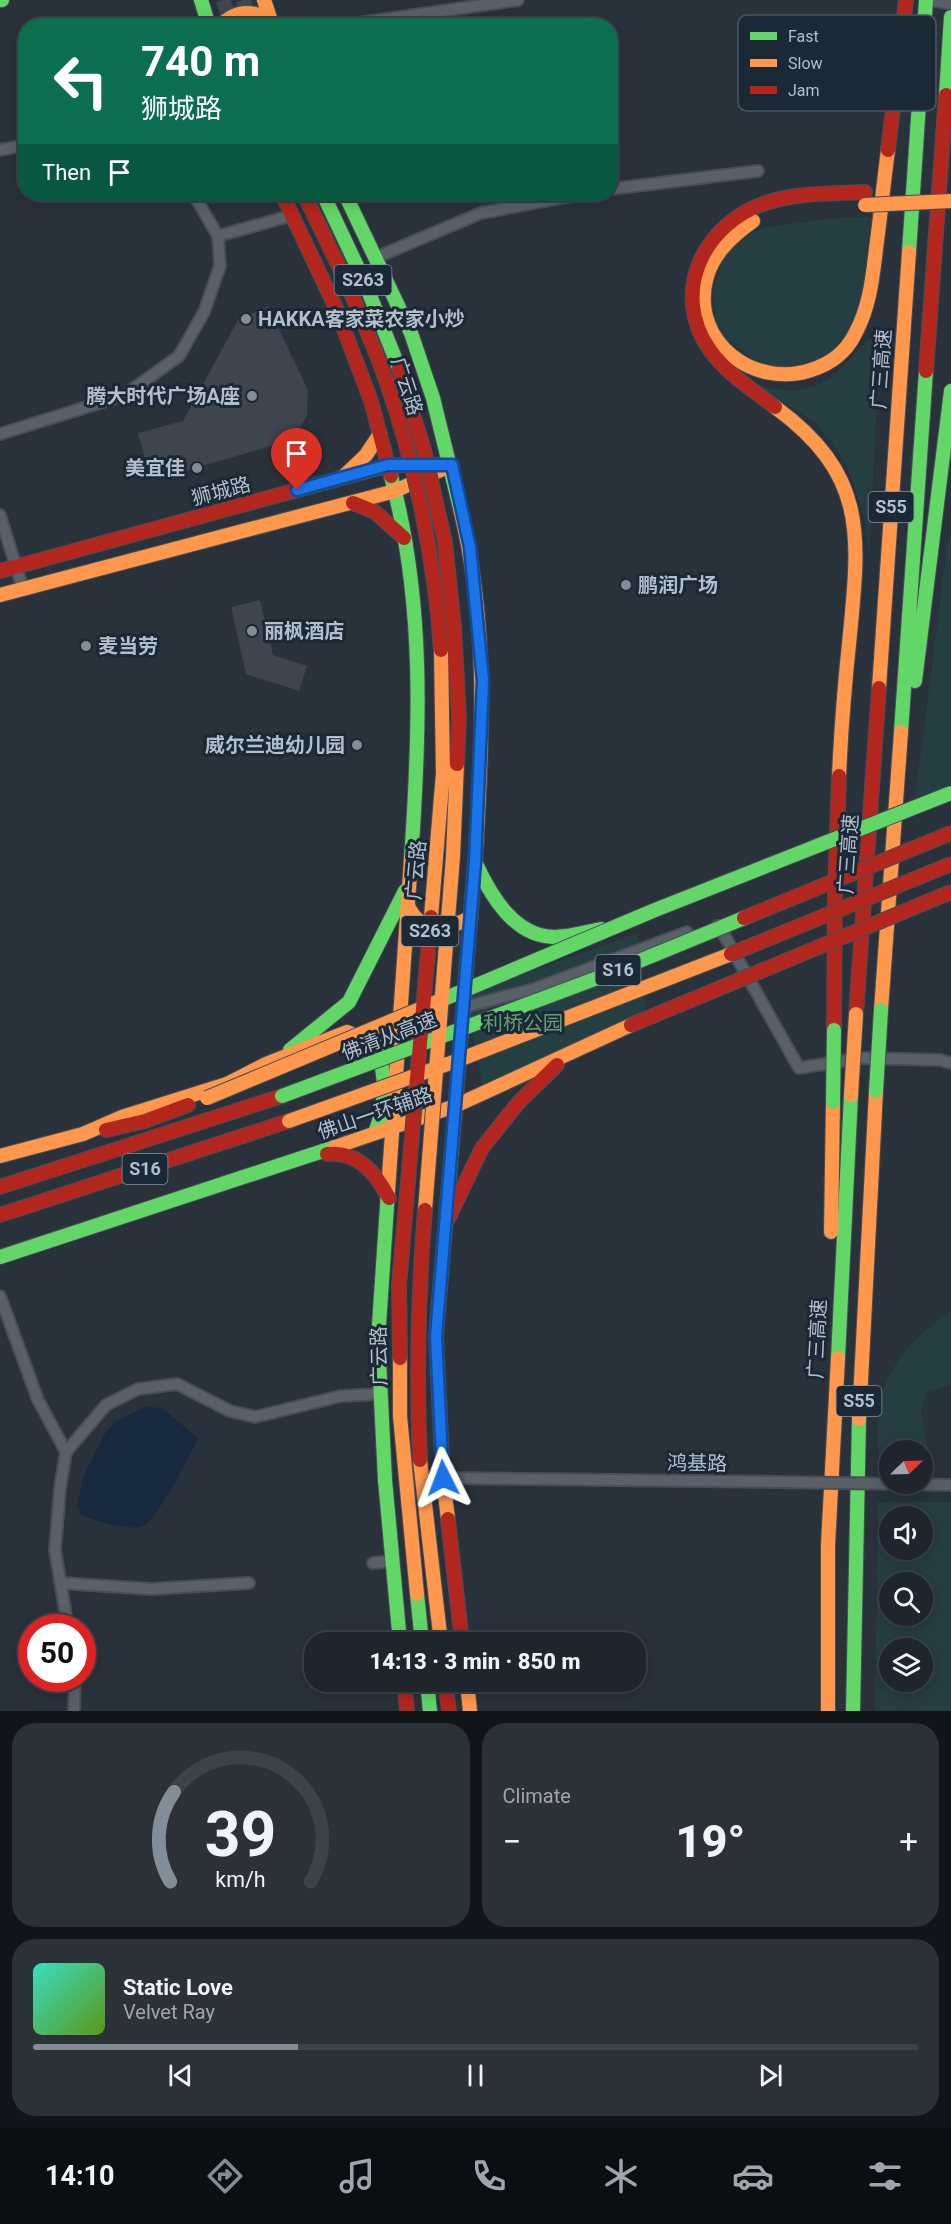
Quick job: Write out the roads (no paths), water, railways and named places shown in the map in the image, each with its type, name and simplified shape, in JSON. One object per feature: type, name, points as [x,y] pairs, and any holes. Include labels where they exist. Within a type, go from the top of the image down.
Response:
[{"type":"main road","points":[[201,0],[207,18]]},
{"type":"main road","points":[[264,0],[270,18]]},
{"type":"main road","points":[[904,15],[906,0]]},
{"type":"main road","name":"广三高速","points":[[925,15],[926,0]]},
{"type":"main road","points":[[227,18],[230,15],[246,11],[261,14],[266,18]]},
{"type":"main road","name":"S55","points":[[853,1711],[857,1443],[876,1091],[951,17]]},
{"type":"main road","points":[[893,111],[877,249],[865,314],[847,347],[834,359],[817,369],[784,376],[753,370],[727,353],[709,325],[704,307],[704,290],[714,257],[723,243],[736,231],[770,214],[791,208],[865,198],[951,188]]},
{"type":"main road","name":"广三高速","points":[[828,1711],[828,1545],[833,1413],[856,1014],[918,111]]},
{"type":"main road","points":[[833,1413],[831,1192],[835,858],[839,768],[858,552],[853,512],[840,477],[821,447],[792,419],[732,375],[706,347],[695,318],[692,298],[693,279],[704,248],[725,224],[742,213],[783,198],[951,201]]},
{"type":"main road","name":"广云路","points":[[286,201],[336,308],[372,401],[395,491],[415,610],[419,680],[410,881],[378,1340],[380,1394],[399,1632]]},
{"type":"main road","name":"广云路","points":[[307,201],[346,280],[387,383],[418,493],[439,617],[442,663],[443,772],[399,1285],[401,1426],[421,1632]]},
{"type":"main road","name":"广云路","points":[[326,201],[365,283],[399,369],[424,450],[445,542],[454,627],[459,717],[453,856],[418,1298],[417,1394],[421,1482],[440,1632]]},
{"type":"main road","name":"S263","points":[[348,201],[415,344],[434,398],[470,547],[483,681],[475,862],[436,1337],[443,1478],[461,1632]]},
{"type":"main road","points":[[899,774],[922,636],[951,391]]},
{"type":"main road","points":[[342,477],[366,455],[380,434]]},
{"type":"main road","name":"狮城路","points":[[0,571],[388,465],[452,465]]},
{"type":"main road","points":[[0,596],[395,491],[452,465]]},
{"type":"main road","points":[[351,502],[383,515],[404,538]]},
{"type":"main road","points":[[0,1156],[83,1134],[145,1121],[207,1098],[612,927],[951,793]]},
{"type":"main road","name":"佛清从高速","points":[[0,1187],[282,1096],[600,977],[951,833]]},
{"type":"main road","points":[[475,862],[487,889],[507,914],[529,931],[553,938],[612,927]]},
{"type":"main road","name":"S16","points":[[0,1215],[399,1083],[628,996],[951,864]]},
{"type":"main road","points":[[83,1134],[122,1117],[226,1084],[289,1050],[348,1002],[410,881]]},
{"type":"main road","name":"佛山一环辅路","points":[[0,1257],[455,1106],[631,1025],[951,892]]},
{"type":"main road","points":[[408,906],[416,920],[435,928],[459,925],[471,917]]},
{"type":"main road","points":[[266,1064],[347,1032],[375,1044],[386,1073],[385,1109],[375,1133]]},
{"type":"main road","points":[[444,1229],[482,1148],[519,1102],[570,1054]]},
{"type":"main road","points":[[307,1157],[336,1153],[357,1159],[374,1172],[389,1198]]},
{"type":"main road","points":[[405,1692],[407,1711]]},
{"type":"main road","points":[[427,1692],[430,1711]]},
{"type":"main road","points":[[446,1692],[448,1711]]},
{"type":"main road","points":[[468,1692],[470,1711]]},
{"type":"street","points":[[394,18],[518,0]]},
{"type":"street","points":[[931,0],[951,4]]},
{"type":"street","points":[[0,150],[18,147]]},
{"type":"street","points":[[618,188],[758,171]]},
{"type":"street","points":[[0,434],[125,395],[179,356],[204,312],[220,266],[218,236],[198,201]]},
{"type":"street","points":[[376,257],[481,213],[545,201]]},
{"type":"street","points":[[218,236],[293,215]]},
{"type":"street","points":[[0,515],[23,589]]},
{"type":"street","points":[[464,1007],[534,989],[706,925],[719,926],[799,1068],[861,1058],[951,1062]]},
{"type":"street","points":[[0,1296],[38,1400],[66,1452]]},
{"type":"street","points":[[66,1614],[56,1550],[60,1488],[66,1452],[106,1405],[138,1389],[177,1384],[230,1411],[255,1417],[341,1396],[380,1394]]},
{"type":"street","name":"鸿基路","points":[[443,1478],[879,1484]]},
{"type":"street","name":"鸿基路","points":[[933,1485],[951,1485]]},
{"type":"street","points":[[373,1563],[393,1560]]},
{"type":"street","points":[[61,1583],[151,1589],[249,1583]]},
{"type":"street","points":[[74,1711],[75,1692]]},
{"type":"water","points":[[145,1407],[162,1408],[198,1438],[172,1488],[155,1514],[140,1527],[118,1526],[81,1515],[77,1505],[84,1475],[106,1432],[117,1421]]},
{"type":"tunnel","points":[[223,0],[229,18]]},
{"type":"tunnel","points":[[243,0],[249,18]]},
{"type":"place","name":"HAKKA客家菜农家小炒","points":[[246,319]]},
{"type":"place","name":"腾大时代广场A座","points":[[252,396]]},
{"type":"place","name":"美宜佳","points":[[197,468]]},
{"type":"place","name":"鹏润广场","points":[[626,585]]},
{"type":"place","name":"丽枫酒店","points":[[252,631]]},
{"type":"place","name":"麦当劳","points":[[86,646]]},
{"type":"place","name":"威尔兰迪幼儿园","points":[[357,745]]},
{"type":"park label","name":"利桥公园","points":[[523,1023]]}]
